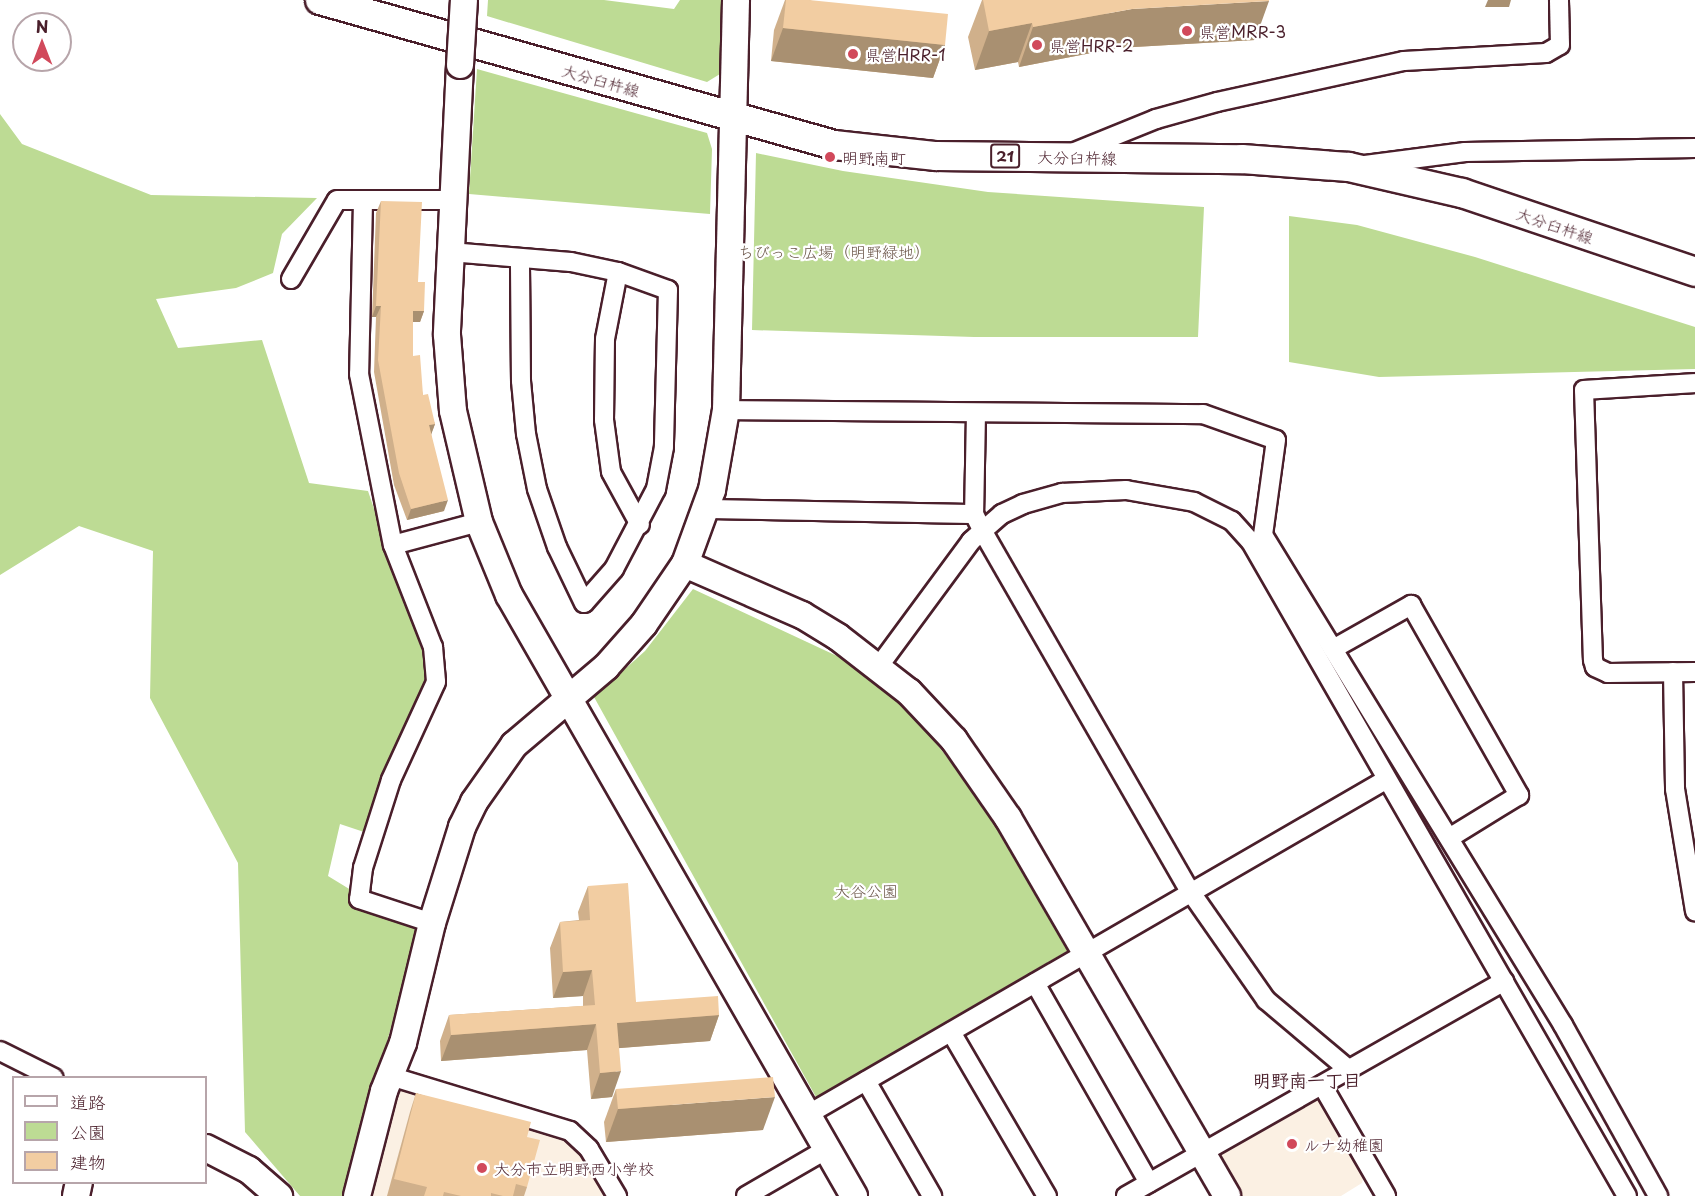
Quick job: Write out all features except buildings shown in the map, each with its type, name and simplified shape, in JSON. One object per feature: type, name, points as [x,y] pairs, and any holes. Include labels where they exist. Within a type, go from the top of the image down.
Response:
[{"type":"main road","name":"大分臼杵線","points":[[320,0],[731,116],[864,150],[936,156],[1264,159],[1349,167],[1462,193],[1695,272]]},
{"type":"street","points":[[464,0],[447,335],[451,397],[479,522],[509,595],[854,1196]]},
{"type":"street","points":[[357,1196],[390,1076],[403,1043],[432,923],[462,827],[486,781],[514,746],[627,645],[684,564],[706,509],[721,451],[726,410],[731,116],[736,0]]},
{"type":"street","points":[[1056,156],[1217,102],[1392,64],[1479,55],[1546,53],[1560,45],[1559,0]]},
{"type":"street","points":[[1349,167],[1465,152],[1695,147]]},
{"type":"street","points":[[291,279],[337,200],[363,202],[453,200]]},
{"type":"street","points":[[363,202],[359,374],[393,545],[433,647],[436,682],[391,780],[363,868],[359,899],[432,923]]},
{"type":"street","points":[[450,252],[571,262],[618,272],[668,290],[664,447],[656,489],[640,525],[614,569],[584,603],[554,537],[537,489],[526,434],[520,381],[520,258]]},
{"type":"street","points":[[618,272],[605,339],[604,420],[611,472],[640,525]]},
{"type":"street","points":[[1695,383],[1584,390],[1595,667],[1608,673],[1695,672]]},
{"type":"street","points":[[726,410],[1203,414],[1276,440],[1257,539],[1387,779],[1627,1196]]},
{"type":"street","points":[[976,413],[978,522],[1191,891],[1266,1000],[1349,1070]]},
{"type":"street","points":[[706,509],[978,522],[1023,504],[1062,493],[1126,490],[1178,498],[1215,511],[1257,539],[1333,649],[1449,838],[1563,1026],[1658,1196]]},
{"type":"street","points":[[393,545],[479,522]]},
{"type":"street","points":[[879,666],[978,522]]},
{"type":"street","points":[[684,564],[802,615],[879,666],[934,717],[973,765],[1087,953],[1227,1196]]},
{"type":"street","points":[[1333,649],[1411,605],[1520,795],[1449,838]]},
{"type":"street","points":[[1673,672],[1676,789],[1695,911]]},
{"type":"street","points":[[807,1115],[1387,779]]},
{"type":"street","points":[[1126,1196],[1504,981]]},
{"type":"street","points":[[1035,983],[1149,1183]]},
{"type":"street","points":[[951,1032],[1047,1196]]},
{"type":"street","points":[[0,1051],[52,1076]]},
{"type":"street","points":[[390,1076],[570,1131],[589,1149],[616,1196]]},
{"type":"street","points":[[866,1081],[932,1196]]},
{"type":"street","points":[[1322,1085],[1386,1196]]},
{"type":"street","points":[[207,1149],[249,1170],[279,1196]]},
{"type":"street","points":[[746,1196],[827,1149]]},
{"type":"shaded area","name":"大分市立明野西小学校","points":[[401,1087],[574,1140],[607,1196],[366,1196],[392,1091]]},
{"type":"shaded area","name":"ルナ幼稚園","points":[[1313,1098],[1322,1100],[1364,1175],[1362,1183],[1341,1196],[1241,1196],[1220,1159],[1224,1151]]},
{"type":"green space","points":[[488,0],[604,0],[674,9],[680,0],[724,0],[720,74],[707,82],[487,16]]},
{"type":"green space","points":[[477,69],[707,133],[712,149],[710,214],[469,194]]},
{"type":"green space","points":[[0,114],[22,144],[151,195],[317,198],[282,234],[273,273],[236,288],[156,299],[178,348],[262,340],[309,483],[368,491],[432,680],[370,834],[340,824],[328,876],[418,931],[344,1196],[300,1196],[245,1132],[238,863],[150,698],[153,551],[79,526],[0,575]]},
{"type":"green space","name":"ちびっこ広場（明野緑地）","points":[[756,153],[843,171],[988,192],[1204,207],[1198,337],[974,337],[752,330]]},
{"type":"green space","points":[[1289,216],[1357,225],[1475,257],[1695,327],[1695,369],[1379,377],[1289,362]]},
{"type":"green space","name":"大谷公園","points":[[693,589],[852,663],[915,716],[985,806],[1069,950],[816,1097],[594,697],[645,651]]},
{"type":"place","name":"県営MRR-3","points":[[1187,31]]},
{"type":"place","name":"県営HRR-2","points":[[1037,45]]},
{"type":"place","name":"県営HRR-1","points":[[853,54]]},
{"type":"place","name":"明野南町","points":[[830,157]]},
{"type":"place","name":"ルナ幼稚園","points":[[1292,1144]]},
{"type":"place","name":"大分市立明野西小学校","points":[[482,1168]]},
{"type":"district","name":"明野南一丁目","points":[[1307,1080]]}]
